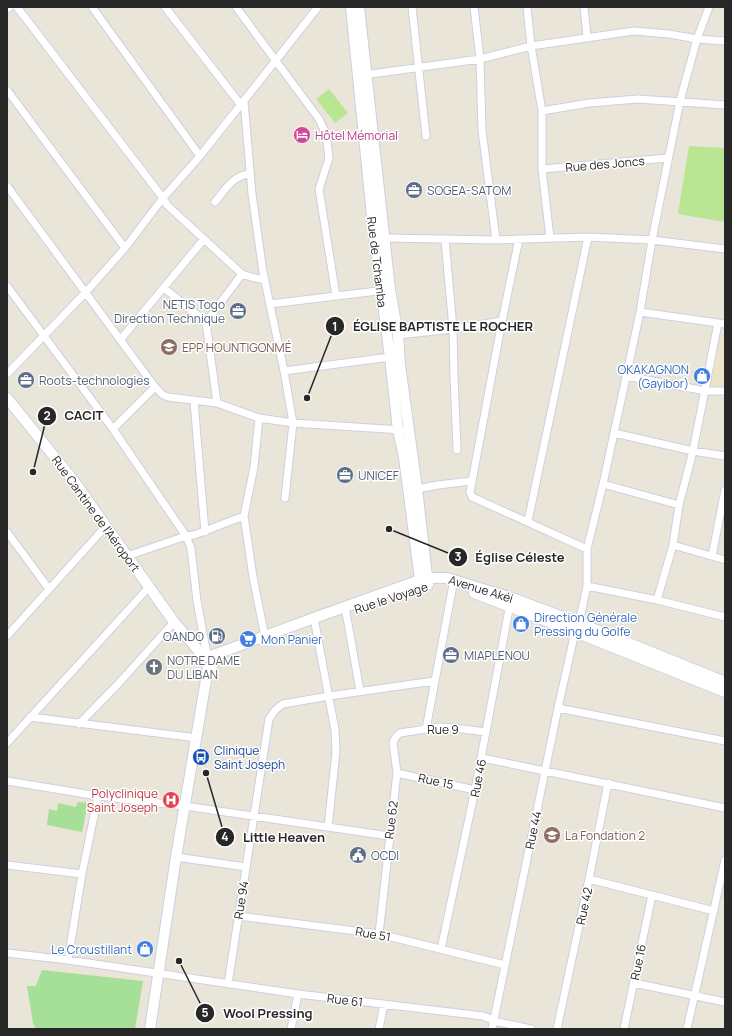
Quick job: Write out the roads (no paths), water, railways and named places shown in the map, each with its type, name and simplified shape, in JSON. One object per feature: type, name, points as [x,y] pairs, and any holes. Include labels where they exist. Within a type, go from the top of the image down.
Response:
[{"type":"main road","name":"Rue de Tchamba","points":[[351,7],[385,238],[385,290],[390,357],[398,430],[404,457],[424,583]]},
{"type":"main road","name":"Rue de Tchamba","points":[[359,7],[362,75],[373,229],[385,290],[398,335],[400,365],[417,488],[425,564],[424,583]]},
{"type":"main road","name":"Rue Cantine de l'Aéroport","points":[[7,398],[74,481],[174,622],[208,660]]},
{"type":"main road","points":[[425,564],[452,581],[725,682]]},
{"type":"main road","name":"Avenue Akéi","points":[[315,620],[424,583],[452,581]]},
{"type":"main road","name":"Rue le Voyage","points":[[208,660],[315,620],[346,612],[424,583]]},
{"type":"main road","points":[[577,628],[725,692]]},
{"type":"main road","points":[[150,1029],[176,857],[197,738],[208,660]]},
{"type":"street","points":[[17,7],[167,205],[242,274],[265,280]]},
{"type":"street","points":[[92,7],[200,156]]},
{"type":"street","points":[[165,7],[242,103],[250,174],[265,280],[293,423],[285,498]]},
{"type":"street","points":[[236,7],[319,119],[326,134],[329,158],[319,189],[336,296]]},
{"type":"street","points":[[412,7],[426,136]]},
{"type":"street","points":[[474,7],[480,59],[482,130],[496,240]]},
{"type":"street","points":[[527,7],[531,46],[542,111],[542,169],[550,238]]},
{"type":"street","points":[[584,7],[587,37]]},
{"type":"street","points":[[700,7],[708,9]]},
{"type":"street","points":[[7,374],[86,292],[125,248],[163,198],[200,156],[276,61],[314,9]]},
{"type":"street","name":"Rue 44","points":[[492,1029],[558,708],[587,586],[587,549],[603,484],[640,312],[652,240],[680,101],[697,39],[708,9]]},
{"type":"street","points":[[362,75],[480,59],[531,46],[587,37],[634,32],[669,34],[697,39],[725,41]]},
{"type":"street","points":[[7,90],[125,248]]},
{"type":"street","points":[[542,111],[609,100],[680,101],[725,105]]},
{"type":"street","name":"Rue des Joncs","points":[[542,169],[668,158]]},
{"type":"street","points":[[215,202],[235,178],[250,174]]},
{"type":"street","points":[[7,186],[155,387],[163,395],[194,401],[217,403],[259,418],[293,423],[409,431]]},
{"type":"street","points":[[385,238],[496,240],[588,237],[652,240],[725,249]]},
{"type":"street","points":[[528,522],[588,237]]},
{"type":"street","points":[[121,339],[204,239]]},
{"type":"street","points":[[445,239],[453,329],[458,450]]},
{"type":"street","points":[[519,239],[470,492],[472,497],[587,549]]},
{"type":"street","points":[[206,322],[242,274]]},
{"type":"street","points":[[7,286],[113,429],[186,536],[191,548],[197,601],[208,660]]},
{"type":"street","points":[[164,288],[206,322],[217,403]]},
{"type":"street","points":[[270,304],[385,290]]},
{"type":"street","points":[[640,312],[722,323],[679,505],[673,545],[657,600]]},
{"type":"street","points":[[398,335],[502,322]]},
{"type":"street","points":[[284,371],[390,357]]},
{"type":"street","points":[[626,376],[706,391],[725,391]]},
{"type":"street","points":[[113,429],[155,387]]},
{"type":"street","points":[[194,401],[205,532]]},
{"type":"street","points":[[259,418],[254,467],[244,516],[253,577],[265,639]]},
{"type":"street","points":[[614,433],[725,456]]},
{"type":"street","points":[[417,488],[471,481]]},
{"type":"street","points":[[603,484],[679,505]]},
{"type":"street","points":[[712,556],[725,490]]},
{"type":"street","points":[[127,556],[186,536],[205,532],[244,516]]},
{"type":"street","points":[[7,636],[106,526]]},
{"type":"street","points":[[7,532],[49,589]]},
{"type":"street","points":[[673,545],[725,560]]},
{"type":"street","points":[[426,729],[452,581]]},
{"type":"street","points":[[587,586],[657,600],[725,617]]},
{"type":"street","points":[[7,743],[149,587]]},
{"type":"street","name":"Rue 46","points":[[441,949],[482,758],[511,602]]},
{"type":"street","points":[[346,612],[360,691]]},
{"type":"street","points":[[315,620],[335,730],[336,752],[328,827]]},
{"type":"street","points":[[79,724],[118,684],[174,622]]},
{"type":"street","name":"Rue 94","points":[[228,984],[269,719],[272,714],[283,704],[360,691],[434,681]]},
{"type":"street","points":[[558,708],[725,740]]},
{"type":"street","points":[[30,718],[197,738]]},
{"type":"street","name":"Rue 9","points":[[400,733],[426,729],[454,728],[486,732]]},
{"type":"street","name":"Rue 62","points":[[379,934],[397,773],[393,743],[396,735],[400,733]]},
{"type":"street","points":[[482,758],[725,808]]},
{"type":"street","name":"Rue 15","points":[[397,773],[475,790]]},
{"type":"street","points":[[7,781],[98,796],[185,806],[389,836]]},
{"type":"street","name":"Rue 42","points":[[557,1029],[608,783]]},
{"type":"street","points":[[68,960],[82,874],[98,796]]},
{"type":"street","points":[[176,857],[246,867]]},
{"type":"street","points":[[687,1029],[714,911],[724,878],[725,860]]},
{"type":"street","points":[[7,865],[82,874]]},
{"type":"street","points":[[589,879],[714,911]]},
{"type":"street","name":"Rue 16","points":[[624,1029],[652,895]]},
{"type":"street","name":"Rue 51","points":[[239,916],[379,934],[505,965]]},
{"type":"street","name":"Rue 61","points":[[7,953],[68,960],[298,994],[483,1016],[503,1023],[531,1029]]},
{"type":"street","points":[[634,983],[725,1002]]},
{"type":"street","points":[[291,1029],[298,994]]},
{"type":"street","points":[[379,1029],[384,1004]]},
{"type":"place","name":"Hôtel Mémorial","points":[[302,135]]},
{"type":"place","name":"SOGEA-SATOM","points":[[414,190]]},
{"type":"place","name":"NETIS Togo Direction Technique","points":[[238,311]]},
{"type":"place","name":"EPP HOUNTIGONMÉ","points":[[169,347]]},
{"type":"place","name":"OKAKAGNON (Gayibor)","points":[[702,376]]},
{"type":"place","name":"Roots-technologies","points":[[26,380]]},
{"type":"place","name":"ÉGLISE BAPTISTE LE ROCHER","points":[[307,398]]},
{"type":"place","name":"CACIT","points":[[33,472]]},
{"type":"place","name":"UNICEF","points":[[345,475]]},
{"type":"place","name":"Église Céleste","points":[[389,529]]},
{"type":"place","name":"Direction Générale Pressing du Golfe","points":[[521,624]]},
{"type":"place","name":"OANDO","points":[[217,636]]},
{"type":"place","name":"Mon Panier","points":[[248,639]]},
{"type":"place","name":"MIAPLENOU","points":[[451,655]]},
{"type":"place","name":"NOTRE DAME DU LIBAN","points":[[154,667]]},
{"type":"place","name":"Clinique Saint Joseph","points":[[201,757]]},
{"type":"place","name":"Little Heaven","points":[[206,773]]},
{"type":"place","name":"Polyclinique Saint Joseph","points":[[171,800]]},
{"type":"place","name":"La Fondation 2","points":[[552,835]]},
{"type":"place","name":"OCDI","points":[[358,855]]},
{"type":"place","name":"Le Croustillant","points":[[145,949]]},
{"type":"place","name":"Wool Pressing","points":[[179,961]]}]
